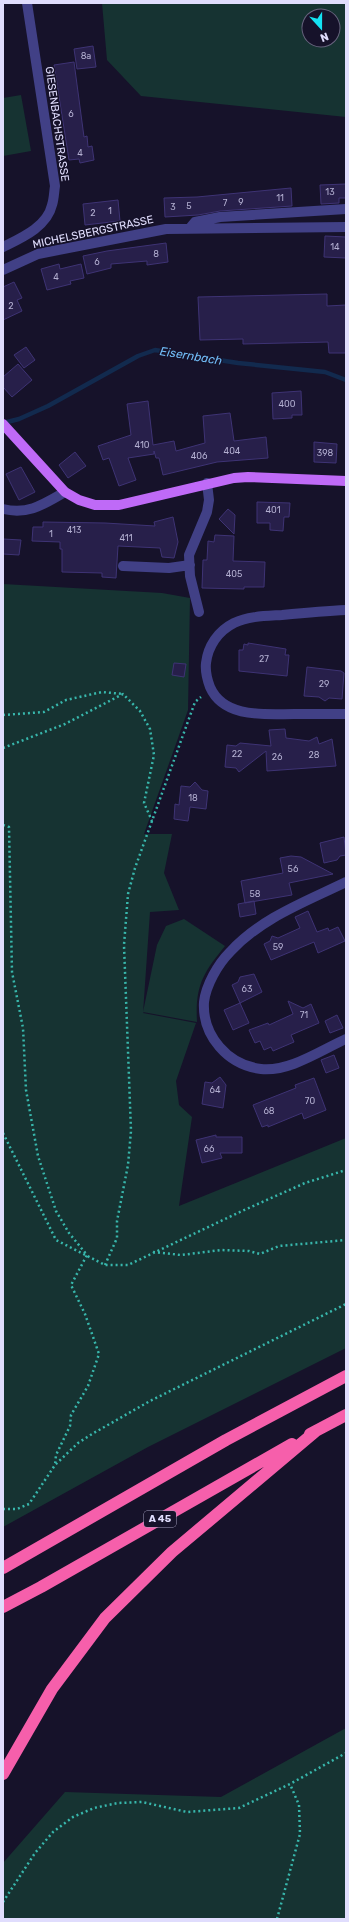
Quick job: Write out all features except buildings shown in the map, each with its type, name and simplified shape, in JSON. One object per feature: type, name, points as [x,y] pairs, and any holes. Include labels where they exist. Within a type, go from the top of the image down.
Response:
[{"type":"highway","points":[[3,1568],[226,1440],[346,1376]]},
{"type":"highway","name":"A 45","points":[[3,1607],[346,1415]]},
{"type":"highway","points":[[3,1774],[52,1689],[105,1618],[172,1552],[316,1431]]},
{"type":"main road","points":[[5,427],[65,492],[79,500],[95,505],[119,505],[207,483],[248,477],[346,481]]},
{"type":"street","name":"GIESENBACHSTRASSE","points":[[3,247],[31,232],[43,222],[52,207],[55,186],[27,3]]},
{"type":"street","name":"MICHELSBERGSTRASSE","points":[[190,228],[196,222],[220,217],[346,209]]},
{"type":"street","name":"MICHELSBERGSTRASSE","points":[[3,270],[38,254],[166,229],[346,227]]},
{"type":"street","points":[[199,612],[190,576],[189,555],[207,512],[209,500],[207,483]]},
{"type":"street","points":[[3,509],[23,510],[37,508],[65,492]]},
{"type":"street","points":[[123,566],[170,568],[190,565]]},
{"type":"street","points":[[346,610],[252,617],[234,623],[221,632],[212,642],[207,653],[206,670],[211,689],[224,704],[241,712],[263,714],[346,714]]},
{"type":"street","points":[[346,882],[278,914],[246,936],[229,952],[217,970],[208,988],[204,1001],[206,1022],[214,1041],[223,1052],[236,1062],[250,1066],[262,1069],[296,1062],[346,1039]]},
{"type":"path","points":[[105,1265],[117,1238],[117,1221],[128,1165],[131,1131],[124,945],[128,894],[135,868],[195,702],[211,689]]},
{"type":"path","points":[[3,715],[44,712],[66,700],[102,692],[123,694],[140,711],[150,729],[154,755],[144,803],[152,822]]},
{"type":"path","points":[[3,748],[65,724],[123,694]]},
{"type":"path","points":[[3,825],[9,827],[12,972],[23,1028],[26,1090],[38,1156],[56,1211],[69,1233],[87,1255]]},
{"type":"path","points":[[3,1133],[56,1240],[105,1265],[128,1265],[152,1252],[242,1210],[305,1183],[346,1170]]},
{"type":"path","points":[[152,1252],[181,1255],[221,1250],[249,1251],[260,1254],[280,1246],[346,1240]]},
{"type":"path","points":[[55,1465],[56,1455],[70,1426],[71,1415],[88,1386],[99,1354],[85,1314],[71,1285],[87,1255]]},
{"type":"path","points":[[3,1509],[17,1509],[29,1504],[55,1465],[78,1443],[92,1434],[150,1401],[346,1304]]},
{"type":"path","points":[[3,1902],[35,1853],[53,1832],[73,1817],[94,1808],[118,1803],[142,1802],[187,1812],[239,1808],[290,1784],[346,1753]]},
{"type":"path","points":[[277,1919],[300,1834],[299,1805],[290,1784]]},
{"type":"green space","points":[[102,3],[346,3],[346,117],[141,96],[107,60]]},
{"type":"green space","points":[[21,95],[31,151],[3,156],[3,98]]},
{"type":"green space","points":[[3,584],[162,593],[190,598],[188,710],[144,834],[172,834],[164,873],[179,910],[150,912],[143,1013],[196,1023],[176,1081],[179,1105],[192,1117],[179,1206],[346,1138],[346,1348],[148,1447],[3,1527]]},
{"type":"green space","points":[[184,919],[225,946],[206,972],[199,989],[197,999],[197,1022],[143,1012],[157,945],[166,926]]},
{"type":"green space","points":[[346,1728],[346,1919],[3,1919],[3,1863],[65,1792],[221,1797]]},
{"type":"waterway","name":"Eisernbach","points":[[3,423],[19,419],[48,406],[138,356],[155,350],[238,363],[325,372],[346,380]]}]
